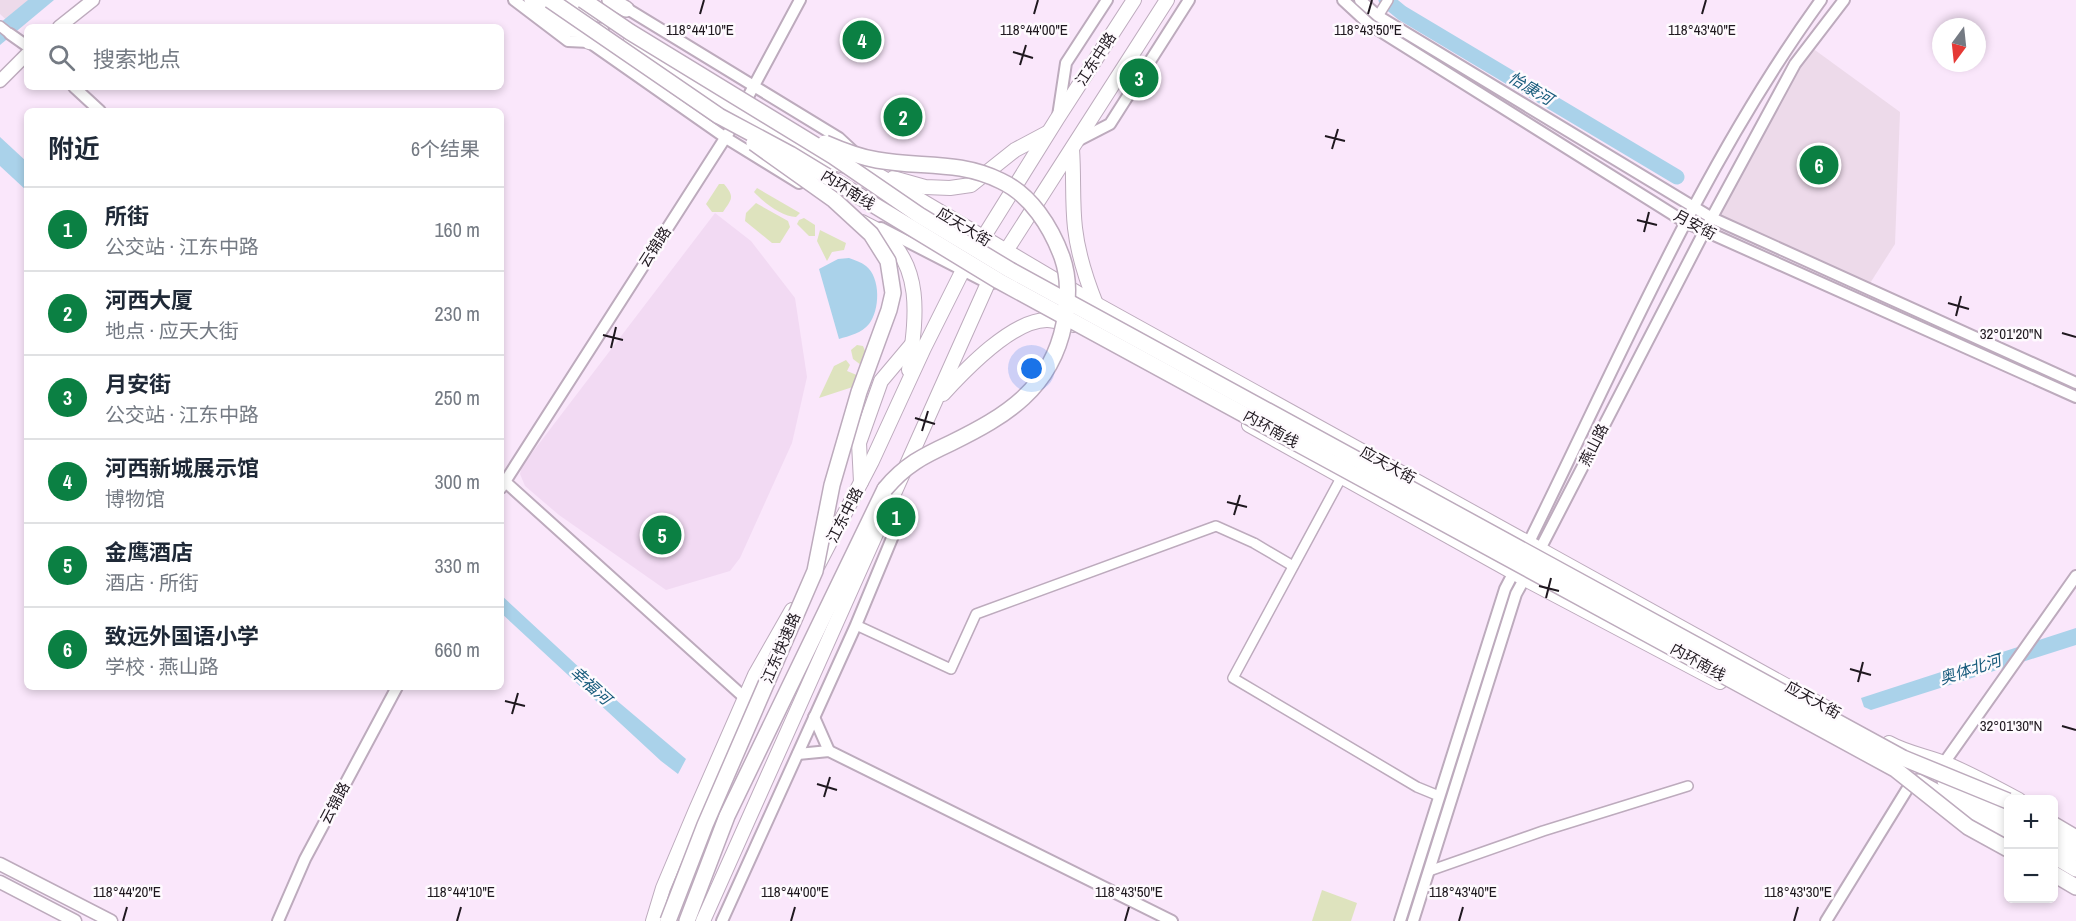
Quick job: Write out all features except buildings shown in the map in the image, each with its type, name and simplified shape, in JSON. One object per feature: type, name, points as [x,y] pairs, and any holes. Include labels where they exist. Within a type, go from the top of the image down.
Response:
[{"type":"highway","points":[[532,0],[570,29],[608,32]]},
{"type":"highway","name":"内环南线","points":[[550,0],[719,116],[790,154],[999,281],[2004,813]]},
{"type":"highway","name":"内环南线","points":[[583,0],[746,112],[833,156],[919,215],[1010,270],[1900,759],[2004,828]]},
{"type":"highway","name":"江东快速路","points":[[687,921],[727,816],[897,474],[923,455],[951,443],[1009,409],[1032,390],[1043,377],[1060,343],[1068,291],[1065,267],[1056,240],[1028,200],[1004,182],[980,171],[955,166],[877,160],[839,149],[746,112]]},
{"type":"highway","name":"江东快速路","points":[[668,921],[705,825],[815,571],[832,485],[868,368],[890,310],[893,293],[890,269],[871,234],[834,200],[782,165],[719,116]]},
{"type":"highway","points":[[1900,759],[2004,799]]},
{"type":"highway","points":[[1900,759],[1968,827],[2004,847]]},
{"type":"highway","points":[[2058,827],[2076,838]]},
{"type":"highway","points":[[2058,842],[2076,853]]},
{"type":"highway","points":[[2058,858],[2076,868]]},
{"type":"highway","points":[[2058,876],[2076,887]]},
{"type":"main road","points":[[63,24],[93,0]]},
{"type":"main road","name":"应天大街","points":[[561,0],[608,32],[746,112],[823,160],[878,175],[1096,304],[1534,545],[1900,759],[2004,807]]},
{"type":"main road","name":"应天大街","points":[[570,0],[995,270],[1010,283],[1077,326],[1341,478],[1519,576],[1911,783],[2004,835]]},
{"type":"main road","name":"江东中路","points":[[653,921],[663,888],[755,675],[826,552],[963,270],[1134,0]]},
{"type":"main road","name":"江东中路","points":[[703,921],[888,493],[934,405],[988,283],[1006,251],[1167,0]]},
{"type":"main road","points":[[589,42],[608,44],[746,112]]},
{"type":"main road","points":[[0,81],[24,57]]},
{"type":"main road","points":[[878,175],[925,187],[950,188],[971,185],[1015,150],[1049,132]]},
{"type":"main road","points":[[1074,145],[1075,227],[1078,250],[1096,304]]},
{"type":"main road","points":[[835,205],[883,234],[902,256],[913,279],[914,306],[908,383]]},
{"type":"main road","points":[[934,405],[960,376],[1003,338],[1024,326],[1046,320],[1077,326]]},
{"type":"main road","points":[[861,483],[859,443],[881,381],[912,343]]},
{"type":"main road","name":"应天大街","points":[[1900,759],[1944,763],[2010,795]]},
{"type":"main road","points":[[2058,820],[2076,830]]},
{"type":"main road","points":[[2058,836],[2076,846]]},
{"type":"main road","points":[[0,864],[111,921]]},
{"type":"main road","points":[[2058,864],[2076,875]]},
{"type":"main road","points":[[0,882],[75,921]]},
{"type":"street","points":[[514,0],[568,41],[589,42],[726,138],[835,205],[988,283],[1010,283]]},
{"type":"street","name":"云锦路","points":[[504,479],[726,138],[746,112],[755,86],[800,0]]},
{"type":"street","name":"江东中路","points":[[1057,119],[1066,63],[1107,0]]},
{"type":"street","points":[[1074,145],[1110,124],[1189,0]]},
{"type":"street","name":"月安街","points":[[1343,0],[1369,24],[1685,222],[2076,397]]},
{"type":"street","points":[[1360,0],[1378,16],[1712,218],[2076,383]]},
{"type":"street","points":[[1378,16],[1388,0]]},
{"type":"street","name":"燕山路","points":[[1413,921],[1516,594],[1519,576],[1685,222],[1783,52],[1821,0]]},
{"type":"street","name":"燕山路","points":[[1534,545],[1795,64],[1844,0]]},
{"type":"street","name":"应天大街","points":[[617,3],[839,138],[878,175]]},
{"type":"street","points":[[0,26],[24,44]]},
{"type":"street","points":[[77,90],[97,108]]},
{"type":"street","points":[[1341,478],[1233,678],[1417,787],[1439,796]]},
{"type":"street","points":[[504,484],[745,698]]},
{"type":"street","name":"江东中路","points":[[722,921],[856,625],[895,531],[888,493]]},
{"type":"street","points":[[856,625],[951,669],[976,614],[1216,526],[1254,543],[1293,566]]},
{"type":"street","name":"燕山路","points":[[1400,921],[1505,589],[1519,576]]},
{"type":"street","points":[[1944,763],[2076,576]]},
{"type":"street","name":"云锦路","points":[[278,921],[305,859],[395,690]]},
{"type":"street","points":[[814,717],[829,751]]},
{"type":"street","points":[[798,754],[829,751],[1172,921]]},
{"type":"street","points":[[1826,921],[1911,783]]},
{"type":"street","points":[[1429,871],[1543,831],[1688,786]]},
{"type":"shaded area","points":[[0,0],[42,0],[13,26],[0,14]]},
{"type":"shaded area","points":[[1808,45],[1900,112],[1895,244],[1867,288],[1712,218]]},
{"type":"shaded area","points":[[715,213],[751,241],[795,298],[807,377],[792,443],[740,558],[730,571],[666,590],[559,515],[525,486],[520,474],[522,466]]},
{"type":"green space","points":[[719,184],[724,184],[731,198],[723,212],[712,212],[706,204]]},
{"type":"green space","points":[[757,188],[800,213],[796,217],[779,212],[754,192]]},
{"type":"green space","points":[[756,203],[788,221],[790,227],[780,243],[772,243],[745,221],[746,213]]},
{"type":"green space","points":[[804,218],[815,225],[815,236],[809,236],[797,224]]},
{"type":"green space","points":[[820,230],[846,243],[844,250],[832,252],[827,261],[817,241]]},
{"type":"green space","points":[[857,345],[863,346],[866,353],[861,365],[853,359],[851,350]]},
{"type":"green space","points":[[846,360],[850,365],[847,371],[864,378],[865,383],[819,398],[834,366]]},
{"type":"green space","points":[[1322,890],[1357,903],[1351,921],[1312,921]]},
{"type":"water","points":[[28,0],[54,0],[0,45],[0,23]]},
{"type":"water","points":[[0,137],[24,159],[24,188],[0,166]]},
{"type":"water","points":[[849,258],[871,271],[876,286],[877,303],[873,318],[863,330],[839,339],[819,269],[838,259]]},
{"type":"water","name":"幸福河","points":[[504,598],[596,683],[686,759],[678,774],[661,761],[504,616]]},
{"type":"water","name":"奥体北河","points":[[2076,628],[2076,645],[1871,710],[1864,707],[1861,698]]},
{"type":"waterway","name":"怡康河","points":[[1386,0],[1402,13],[1677,177]]},
{"type":"place","name":"河西新城展示馆","points":[[862,40]]},
{"type":"place","name":"月安街","points":[[1139,78]]},
{"type":"place","name":"河西大厦","points":[[903,117]]},
{"type":"place","name":"致远外国语小学","points":[[1819,165]]},
{"type":"place","name":"所街","points":[[896,517]]},
{"type":"place","name":"金鹰酒店","points":[[662,535]]}]
